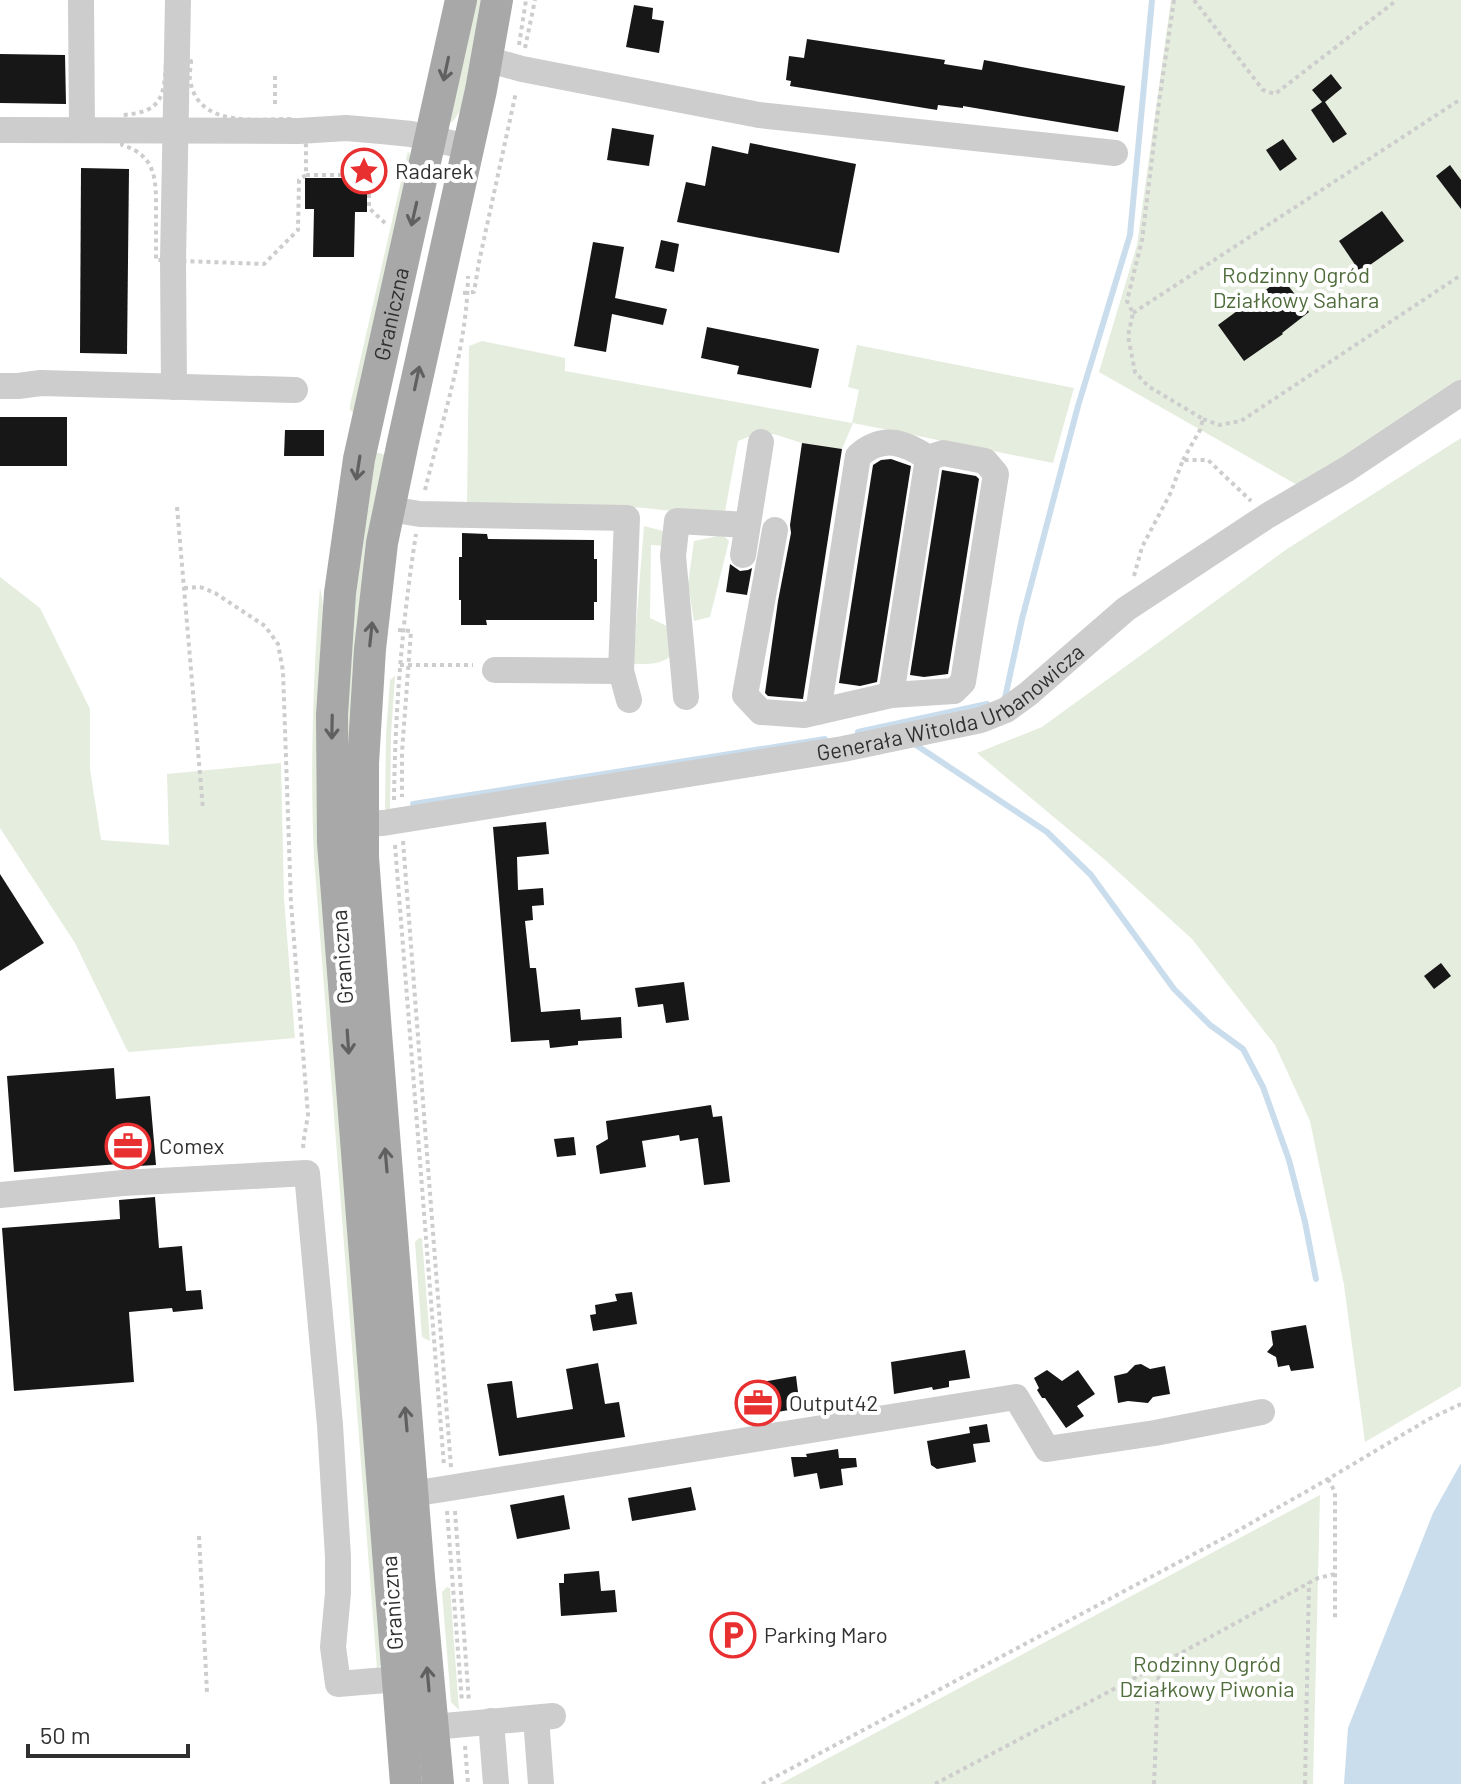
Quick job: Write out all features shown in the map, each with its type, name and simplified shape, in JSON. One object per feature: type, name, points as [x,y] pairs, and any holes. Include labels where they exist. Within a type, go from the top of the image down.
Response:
[{"type":"main road","name":"Graniczna","points":[[406,1784],[333,843],[332,715],[340,593],[359,459],[461,0]]},
{"type":"main road","name":"Graniczna","points":[[438,1784],[375,1018],[362,824],[363,763],[369,660],[382,543],[405,512],[468,147],[508,62],[497,0]]},
{"type":"street","points":[[81,0],[82,130]]},
{"type":"street","points":[[174,387],[178,0]]},
{"type":"street","points":[[508,62],[759,115],[1115,153]]},
{"type":"street","points":[[0,130],[176,130],[287,125],[407,133],[468,147]]},
{"type":"street","points":[[0,386],[41,383],[295,390]]},
{"type":"street","name":"Generała Witolda Urbanowicza","points":[[362,824],[843,749],[981,720],[1006,710],[1028,694],[1126,609],[1461,393]]},
{"type":"street","points":[[743,555],[761,442]]},
{"type":"street","points":[[843,749],[827,710],[858,456],[871,445],[884,442],[913,447],[928,458]]},
{"type":"street","points":[[775,530],[745,695],[761,712],[804,715],[891,695],[954,691],[963,682],[996,474],[985,461],[943,453],[928,458]]},
{"type":"street","points":[[891,695],[928,458]]},
{"type":"street","points":[[405,512],[627,518],[621,671],[629,700]]},
{"type":"street","points":[[686,697],[673,556],[677,521],[747,525]]},
{"type":"street","points":[[495,670],[621,671]]},
{"type":"street","points":[[0,1195],[123,1183],[307,1173],[338,1542],[338,1593],[333,1647],[338,1684],[398,1679]]},
{"type":"street","points":[[412,1494],[1016,1397],[1047,1449],[1155,1433],[1262,1412]]},
{"type":"street","points":[[433,1727],[544,1717],[541,1784]]},
{"type":"street","points":[[472,1723],[496,1784]]},
{"type":"path","points":[[466,293],[474,292],[508,62],[526,0]]},
{"type":"path","points":[[508,62],[535,0]]},
{"type":"path","points":[[1174,0],[1142,240],[1127,301],[1133,313],[1128,336],[1130,355],[1135,372],[1148,386],[1203,419],[1219,425],[1241,421],[1461,275]]},
{"type":"path","points":[[1194,0],[1263,90],[1275,94],[1397,0]]},
{"type":"path","points":[[275,76],[287,125],[211,113],[195,93],[190,80],[191,61],[166,61],[165,89],[159,100],[142,113],[123,115],[122,145],[135,149],[144,157],[151,165],[156,180],[156,260],[264,264],[298,230],[299,180],[306,175],[369,175],[369,208],[387,225]]},
{"type":"path","points":[[1133,313],[1461,99]]},
{"type":"path","points":[[468,273],[466,317],[455,369],[405,512],[409,577],[395,728],[397,819],[448,1487],[472,1723],[468,1784]]},
{"type":"path","points":[[1126,609],[1142,547],[1170,494],[1203,419]]},
{"type":"path","points":[[1183,460],[1208,460],[1267,516]]},
{"type":"path","points":[[177,507],[203,809]]},
{"type":"path","points":[[184,588],[200,587],[215,593],[265,626],[278,644],[285,702],[291,903],[308,1115],[303,1144],[307,1173]]},
{"type":"path","points":[[402,630],[411,631],[397,819],[448,1487],[472,1723]]},
{"type":"path","points":[[400,665],[483,665],[495,670]]},
{"type":"path","points":[[762,1784],[1226,1537],[1429,1419],[1461,1404]]},
{"type":"path","points":[[1328,1479],[1335,1492],[1335,1619]]},
{"type":"path","points":[[199,1536],[207,1692]]},
{"type":"path","points":[[935,1784],[1309,1582],[1335,1574]]},
{"type":"path","points":[[1305,1784],[1309,1582]]},
{"type":"path","points":[[1154,1784],[1159,1665]]},
{"type":"green space","points":[[475,0],[483,0],[463,106],[454,120],[448,123]]},
{"type":"green space","name":"Rodzinny Ogród Działkowy Sahara","points":[[1171,0],[1461,0],[1461,381],[1299,486],[1099,372],[1137,245]]},
{"type":"green space","points":[[408,151],[411,157],[356,415],[350,410],[350,405]]},
{"type":"green space","points":[[482,341],[565,358],[565,371],[852,423],[859,390],[848,387],[857,345],[1074,388],[1053,463],[853,423],[842,449],[764,433],[738,441],[724,517],[591,505],[467,505],[469,346]]},
{"type":"green space","points":[[1461,438],[1461,1386],[1365,1442],[1344,1285],[1310,1121],[1275,1045],[1192,939],[1104,859],[977,753],[1042,727],[1287,549]]},
{"type":"green space","points":[[375,452],[386,455],[350,752],[344,752],[349,639]]},
{"type":"green space","points":[[644,526],[667,532],[667,546],[651,545],[650,618],[673,629],[671,656],[649,664],[633,664]]},
{"type":"green space","points":[[723,535],[729,541],[710,617],[694,621],[688,584],[694,541]]},
{"type":"green space","points":[[0,577],[40,608],[90,709],[90,769],[101,840],[169,845],[167,774],[281,763],[284,898],[295,1038],[127,1050],[75,943],[0,828]]},
{"type":"green space","points":[[320,587],[325,617],[381,1665],[377,1669],[314,858],[313,722]]},
{"type":"green space","points":[[395,676],[390,815],[385,806],[386,735],[390,680]]},
{"type":"green space","points":[[422,1238],[430,1341],[422,1337],[415,1242]]},
{"type":"green space","name":"Rodzinny Ogród Działkowy Piwonia","points":[[1320,1495],[1313,1784],[780,1784]]},
{"type":"green space","points":[[450,1588],[459,1710],[451,1702],[442,1592]]},
{"type":"water","points":[[1461,1463],[1461,1784],[1344,1784],[1348,1728],[1433,1513]]},
{"type":"building","points":[[634,5],[653,8],[652,19],[664,21],[659,53],[626,47]]},
{"type":"building","points":[[807,39],[945,60],[944,64],[982,70],[984,60],[1125,86],[1118,132],[963,106],[938,105],[937,110],[790,86],[791,81],[786,80],[789,56],[804,58]]},
{"type":"building","points":[[0,54],[65,55],[66,104],[0,103]]},
{"type":"building","points":[[1331,74],[1342,88],[1325,102],[1347,134],[1333,143],[1311,110],[1322,102],[1312,90]]},
{"type":"building","points":[[612,128],[654,135],[649,166],[607,160]]},
{"type":"building","points":[[1283,139],[1297,159],[1280,171],[1266,150]]},
{"type":"building","points":[[750,143],[856,164],[839,253],[677,222],[686,182],[705,186],[712,146],[748,154]]},
{"type":"building","points":[[1450,165],[1461,180],[1461,209],[1436,176]]},
{"type":"building","points":[[81,168],[129,169],[127,354],[80,353]]},
{"type":"building","points":[[305,178],[367,178],[367,212],[355,212],[354,257],[313,257],[314,209],[305,209]]},
{"type":"building","points":[[1382,211],[1404,241],[1360,272],[1339,241]]},
{"type":"building","points":[[661,240],[679,244],[674,272],[655,268]]},
{"type":"building","points":[[593,242],[624,247],[615,298],[667,309],[663,325],[612,314],[606,352],[574,346]]},
{"type":"building","points":[[1282,278],[1309,312],[1244,361],[1218,325]]},
{"type":"building","points":[[707,327],[819,349],[811,388],[737,374],[739,366],[701,358]]},
{"type":"building","points":[[0,417],[67,417],[67,466],[0,466]]},
{"type":"building","points":[[285,430],[324,430],[324,456],[284,456]]},
{"type":"building","points":[[802,443],[842,449],[803,699],[768,696],[765,693]]},
{"type":"building","points":[[891,459],[911,466],[877,682],[860,686],[839,683],[873,465]]},
{"type":"building","points":[[942,470],[979,479],[948,674],[924,677],[910,675]]},
{"type":"building","points":[[462,533],[487,534],[488,539],[594,540],[597,602],[594,602],[594,620],[486,620],[487,625],[461,625],[459,557],[462,557]]},
{"type":"building","points":[[730,564],[740,571],[752,568],[747,595],[726,592]]},
{"type":"building","points":[[546,822],[549,854],[517,857],[518,890],[543,888],[544,905],[532,906],[533,920],[525,921],[530,968],[536,968],[541,1012],[580,1009],[581,1020],[621,1017],[622,1038],[578,1041],[578,1045],[550,1048],[549,1040],[511,1042],[493,827]]},
{"type":"building","points":[[0,874],[44,943],[0,971]]},
{"type":"building","points":[[1441,963],[1451,976],[1434,989],[1424,976]]},
{"type":"building","points":[[684,982],[689,1020],[666,1023],[663,1004],[638,1007],[635,988]]},
{"type":"building","points":[[114,1068],[116,1099],[150,1096],[156,1165],[119,1167],[119,1164],[14,1172],[7,1076]]},
{"type":"building","points":[[711,1105],[713,1117],[722,1116],[730,1182],[704,1185],[698,1138],[680,1141],[679,1135],[642,1141],[646,1167],[600,1174],[596,1146],[608,1139],[606,1121]]},
{"type":"building","points":[[574,1137],[576,1155],[557,1157],[554,1139]]},
{"type":"building","points":[[155,1197],[159,1248],[182,1246],[186,1291],[201,1290],[203,1309],[129,1312],[134,1382],[14,1391],[2,1228],[120,1219],[119,1200]]},
{"type":"building","points":[[632,1292],[637,1324],[593,1331],[590,1315],[596,1314],[595,1305],[617,1301],[615,1294]]},
{"type":"building","points":[[1306,1325],[1314,1368],[1291,1371],[1289,1365],[1278,1367],[1276,1357],[1267,1352],[1273,1345],[1271,1331]]},
{"type":"building","points":[[965,1350],[970,1378],[949,1381],[949,1387],[894,1394],[891,1362]]},
{"type":"building","points":[[598,1363],[605,1404],[619,1402],[625,1437],[499,1456],[487,1384],[512,1381],[517,1418],[573,1409],[566,1369]]},
{"type":"building","points":[[1141,1364],[1150,1369],[1165,1366],[1170,1394],[1153,1397],[1148,1403],[1118,1403],[1114,1376],[1127,1373],[1135,1365]]},
{"type":"building","points":[[1047,1370],[1062,1381],[1078,1370],[1095,1394],[1077,1406],[1084,1416],[1066,1428],[1037,1390],[1039,1388],[1034,1378]]},
{"type":"building","points":[[796,1376],[800,1408],[755,1416],[746,1398],[751,1384]]},
{"type":"building","points":[[987,1424],[990,1442],[973,1444],[976,1462],[937,1469],[931,1465],[927,1441],[970,1433],[969,1427]]},
{"type":"building","points":[[838,1449],[839,1458],[856,1458],[857,1467],[841,1469],[843,1485],[820,1489],[817,1473],[794,1477],[791,1457],[807,1457],[806,1454]]},
{"type":"building","points":[[691,1487],[696,1510],[632,1521],[628,1498]]},
{"type":"building","points":[[564,1495],[570,1529],[517,1539],[510,1505]]},
{"type":"building","points":[[599,1571],[601,1591],[615,1590],[617,1612],[561,1616],[559,1583],[564,1583],[564,1574]]},
{"type":"waterway","points":[[1005,698],[1022,619],[1078,406],[1130,235],[1152,0]]},
{"type":"waterway","points":[[858,732],[987,704]]},
{"type":"waterway","points":[[413,804],[825,739]]},
{"type":"waterway","points":[[916,745],[1047,832],[1091,875],[1174,989],[1210,1025],[1243,1049],[1263,1087],[1289,1160],[1316,1279]]},
{"type":"place","name":"Radarek","points":[[364,171]]},
{"type":"place","name":"Comex","points":[[128,1146]]},
{"type":"place","name":"Output42","points":[[758,1403]]},
{"type":"place","name":"Parking Maro","points":[[733,1635]]}]
